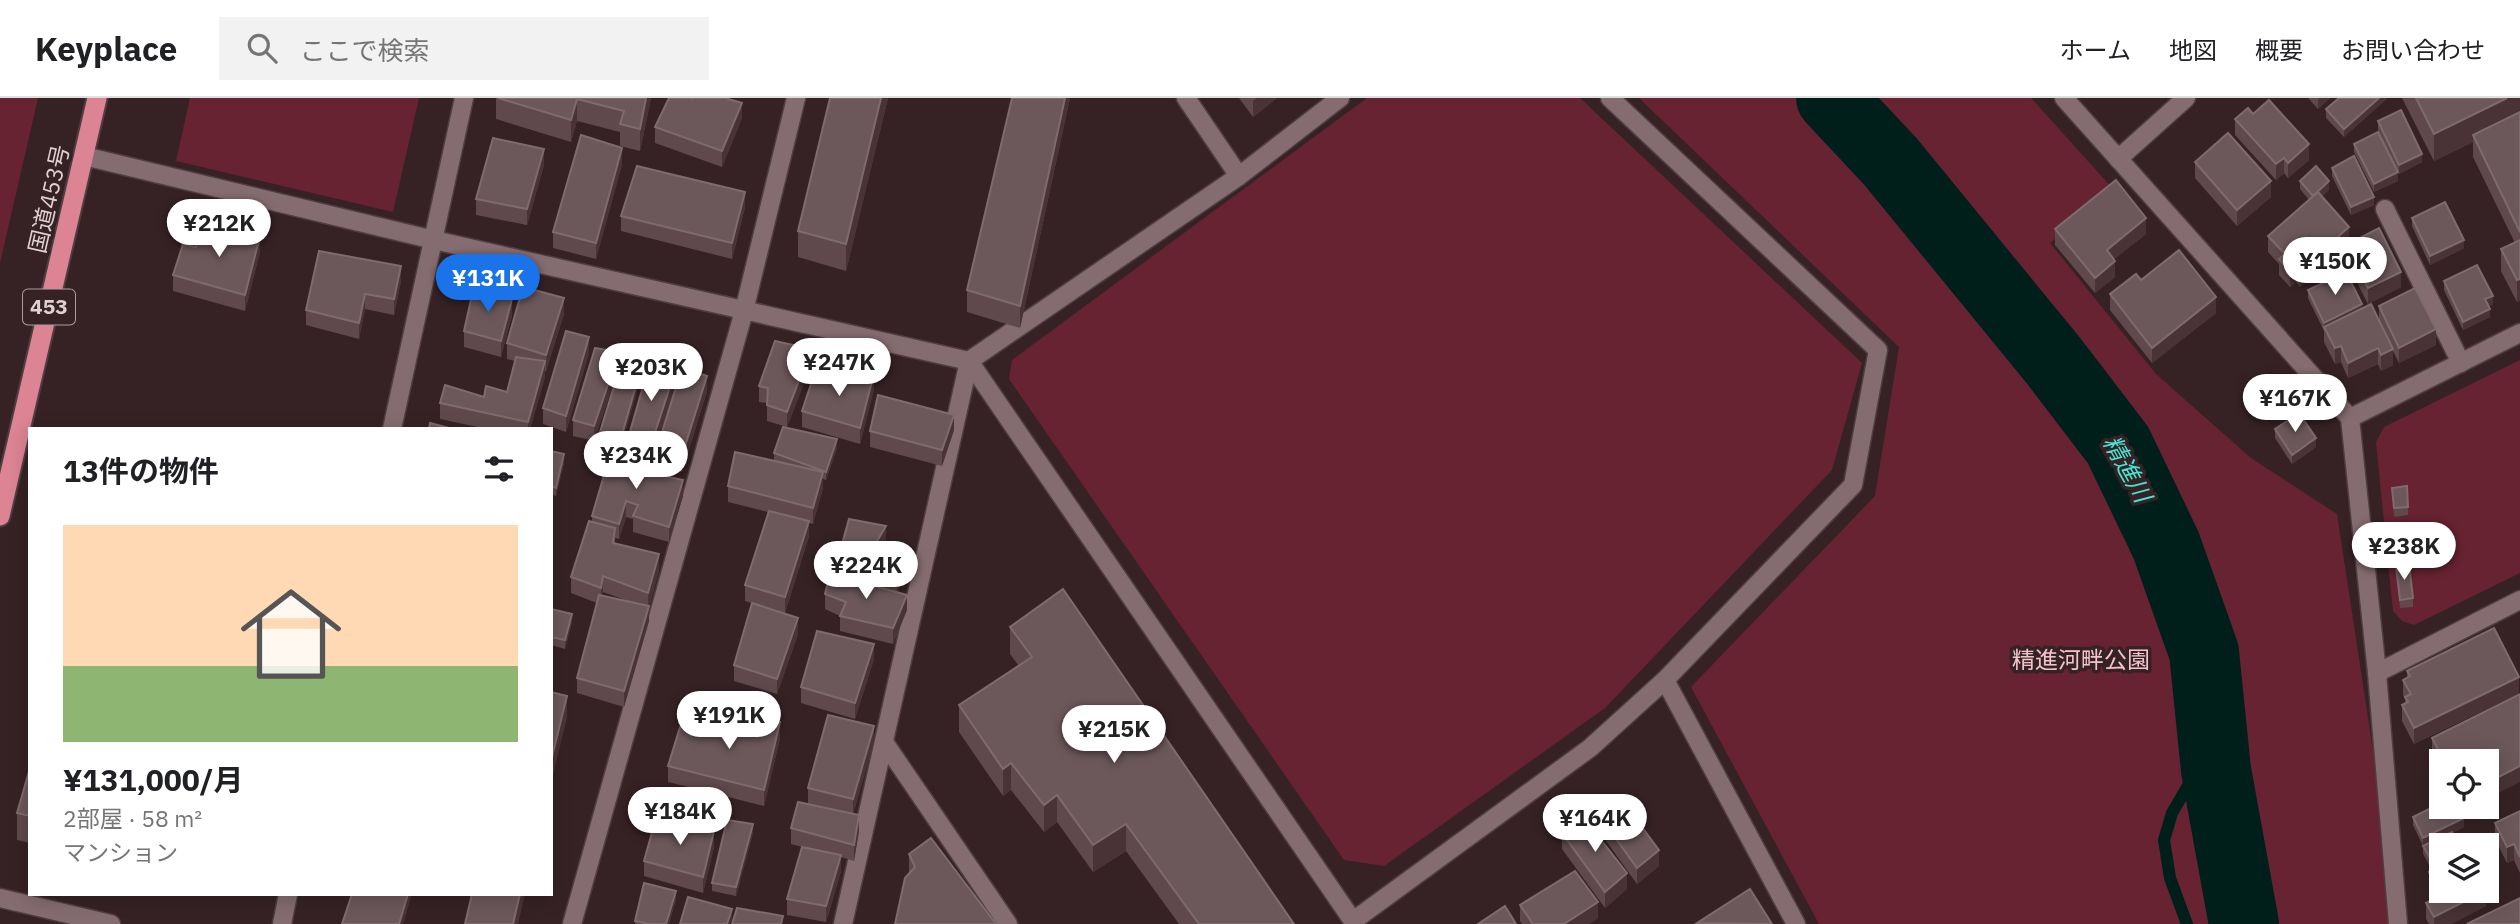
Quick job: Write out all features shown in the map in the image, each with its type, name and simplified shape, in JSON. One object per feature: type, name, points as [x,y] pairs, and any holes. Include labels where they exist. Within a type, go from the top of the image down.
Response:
[{"type":"highway","name":"国道453号","points":[[0,516],[97,98]]},
{"type":"street","points":[[392,427],[464,98]]},
{"type":"street","points":[[572,924],[744,311],[796,98]]},
{"type":"street","points":[[1186,98],[1239,176]]},
{"type":"street","points":[[843,924],[968,361],[1239,176],[1340,98]]},
{"type":"street","points":[[84,156],[434,240],[968,361],[1354,922],[1590,748],[1665,680],[1853,485],[1878,350],[1610,98]]},
{"type":"street","points":[[2064,98],[2350,418],[2377,673],[2398,924]]},
{"type":"street","points":[[2119,159],[2186,98]]},
{"type":"street","points":[[2385,209],[2460,363]]},
{"type":"street","points":[[2350,418],[2520,333]]},
{"type":"street","points":[[2377,673],[2520,600]]},
{"type":"street","points":[[1665,680],[1796,924]]},
{"type":"street","points":[[884,742],[1008,924]]},
{"type":"street","points":[[282,924],[288,896]]},
{"type":"street","points":[[0,898],[111,924]]},
{"type":"green space","points":[[0,98],[38,98],[0,263]]},
{"type":"green space","points":[[190,98],[419,98],[393,212],[176,161]]},
{"type":"green space","points":[[1367,98],[1580,98],[1862,363],[1832,470],[1605,708],[1384,866],[1344,860],[1009,379],[1012,360]]},
{"type":"green space","name":"精進河畔公園","points":[[1639,98],[2031,98],[2114,190],[2050,243],[2156,374],[2251,458],[2337,514],[2379,790],[2389,924],[1819,924],[1691,687],[1875,496],[1899,347]]},
{"type":"green space","points":[[2520,360],[2520,573],[2414,625],[2402,621],[2393,611],[2376,442],[2384,427]]},
{"type":"building","points":[[498,98],[646,98],[640,129],[620,124],[624,111],[577,99],[571,120]]},
{"type":"building","points":[[669,98],[725,98],[742,103],[722,151],[655,127]]},
{"type":"building","points":[[830,98],[881,98],[846,244],[798,231]]},
{"type":"building","points":[[1012,98],[1065,98],[1020,306],[967,290]]},
{"type":"building","points":[[2339,98],[2379,98],[2344,129],[2326,109]]},
{"type":"building","points":[[2416,98],[2507,98],[2434,134]]},
{"type":"building","points":[[2269,100],[2309,144],[2288,163],[2284,158],[2276,164],[2235,119],[2248,108],[2253,114]]},
{"type":"building","points":[[2401,110],[2422,154],[2399,165],[2378,121]]},
{"type":"building","points":[[2520,112],[2520,232],[2473,135]]},
{"type":"building","points":[[2378,132],[2398,172],[2374,184],[2354,144]]},
{"type":"building","points":[[2228,133],[2271,181],[2237,210],[2195,162]]},
{"type":"building","points":[[581,135],[622,148],[596,243],[553,232]]},
{"type":"building","points":[[493,138],[544,149],[527,209],[476,199]]},
{"type":"building","points":[[2354,156],[2374,197],[2351,207],[2332,168]]},
{"type":"building","points":[[637,166],[745,192],[732,243],[621,216]]},
{"type":"building","points":[[2316,166],[2329,181],[2313,196],[2300,181]]},
{"type":"building","points":[[2116,180],[2146,218],[2107,250],[2115,261],[2095,278],[2055,229]]},
{"type":"building","points":[[2318,192],[2349,227],[2300,271],[2296,266],[2290,271],[2279,259],[2285,254],[2268,236]]},
{"type":"building","points":[[2445,202],[2464,240],[2430,256],[2412,218]]},
{"type":"building","points":[[202,223],[260,236],[245,295],[173,275],[183,244],[196,247]]},
{"type":"building","points":[[2379,228],[2401,272],[2368,288],[2346,245]]},
{"type":"building","points":[[2520,240],[2520,279],[2517,280],[2501,249]]},
{"type":"building","points":[[2179,250],[2216,297],[2152,348],[2110,294],[2136,274],[2141,280]]},
{"type":"building","points":[[319,251],[401,266],[394,299],[365,294],[359,323],[306,310]]},
{"type":"building","points":[[2477,265],[2493,296],[2485,299],[2490,309],[2463,322],[2444,281]]},
{"type":"building","points":[[2346,272],[2362,304],[2324,323],[2308,290]]},
{"type":"building","points":[[474,286],[512,299],[501,341],[464,331]]},
{"type":"building","points":[[523,287],[564,298],[546,355],[507,343]]},
{"type":"building","points":[[2415,288],[2436,329],[2399,348],[2379,306]]},
{"type":"building","points":[[2371,304],[2393,349],[2381,355],[2378,348],[2348,363],[2341,346],[2335,348],[2324,327]]},
{"type":"building","points":[[566,331],[589,337],[566,416],[543,408]]},
{"type":"building","points":[[775,341],[811,349],[787,412],[767,405],[768,388],[759,386]]},
{"type":"building","points":[[595,348],[619,352],[594,426],[573,420]]},
{"type":"building","points":[[516,357],[545,361],[528,422],[440,403],[445,385],[484,397],[486,386],[507,392]]},
{"type":"building","points":[[623,357],[643,361],[621,438],[600,432]]},
{"type":"building","points":[[650,362],[677,365],[650,448],[627,442]]},
{"type":"building","points":[[682,368],[707,376],[682,456],[657,448]]},
{"type":"building","points":[[855,371],[874,373],[860,428],[802,411],[815,372],[853,381]]},
{"type":"building","points":[[878,395],[954,415],[942,450],[870,431]]},
{"type":"building","points":[[2299,413],[2316,438],[2292,455],[2275,429]]},
{"type":"building","points":[[430,423],[445,427],[429,427]]},
{"type":"building","points":[[783,427],[837,439],[826,472],[774,453]]},
{"type":"building","points":[[612,448],[642,460],[642,471],[683,480],[669,527],[633,516],[638,505],[626,501],[619,524],[592,516]]},
{"type":"building","points":[[553,451],[564,454],[556,488],[553,487]]},
{"type":"building","points":[[735,452],[823,472],[813,508],[728,486]]},
{"type":"building","points":[[2407,486],[2408,507],[2394,508],[2392,488]]},
{"type":"building","points":[[769,511],[809,521],[785,597],[745,585]]},
{"type":"building","points":[[849,519],[886,526],[876,543],[904,550],[897,581],[837,562]]},
{"type":"building","points":[[589,521],[615,528],[613,543],[659,554],[648,593],[603,576],[601,588],[571,577]]},
{"type":"building","points":[[2409,564],[2413,598],[2400,600],[2396,566]]},
{"type":"building","points":[[830,574],[907,595],[893,628],[840,616],[846,602],[825,594]]},
{"type":"building","points":[[1063,589],[1294,924],[1199,924],[1126,824],[1093,845],[1057,795],[1044,805],[1011,763],[1003,769],[959,705],[1032,657],[1010,627]]},
{"type":"building","points":[[599,595],[649,606],[624,691],[577,678]]},
{"type":"building","points":[[752,603],[798,618],[777,679],[734,665]]},
{"type":"building","points":[[553,609],[572,614],[565,640],[553,637]]},
{"type":"building","points":[[2494,628],[2519,677],[2414,728],[2402,705],[2408,702],[2405,697],[2411,694],[2403,680],[2410,676],[2407,671]]},
{"type":"building","points":[[817,631],[874,644],[855,703],[801,687]]},
{"type":"building","points":[[553,692],[567,696],[553,753]]},
{"type":"building","points":[[2520,694],[2520,766],[2499,777],[2499,749],[2438,749],[2432,738]]},
{"type":"building","points":[[734,712],[780,722],[764,790],[668,766],[680,727],[731,734]]},
{"type":"building","points":[[828,715],[874,726],[853,799],[808,788]]},
{"type":"building","points":[[28,775],[28,816],[17,813]]},
{"type":"building","points":[[1618,795],[1659,850],[1637,868],[1596,811]]},
{"type":"building","points":[[798,802],[859,815],[854,845],[791,828]]},
{"type":"building","points":[[2429,809],[2429,819],[2462,819],[2423,838],[2413,817]]},
{"type":"building","points":[[2520,811],[2520,857],[2514,844],[2507,847],[2495,823]]},
{"type":"building","points":[[656,818],[714,831],[703,877],[644,861]]},
{"type":"building","points":[[1584,818],[1627,873],[1605,892],[1562,833]]},
{"type":"building","points":[[727,820],[753,824],[736,887],[712,883]]},
{"type":"building","points":[[931,838],[996,924],[895,924],[905,878],[915,867],[909,854]]},
{"type":"building","points":[[2429,843],[2429,856],[2423,846]]},
{"type":"building","points":[[802,847],[841,855],[826,906],[787,899]]},
{"type":"building","points":[[1575,871],[1598,902],[1564,924],[1533,924],[1520,905]]},
{"type":"building","points":[[644,883],[676,891],[666,924],[635,921]]},
{"type":"building","points":[[1750,889],[1772,924],[1697,923]]},
{"type":"building","points":[[351,896],[407,896],[399,924],[342,924]]},
{"type":"building","points":[[472,896],[520,896],[513,924],[465,924]]},
{"type":"building","points":[[688,897],[732,909],[727,924],[680,924]]},
{"type":"building","points":[[2520,898],[2520,924],[2467,924]]},
{"type":"building","points":[[2429,902],[2461,903],[2434,917],[2426,903]]},
{"type":"building","points":[[1505,906],[1516,924],[1478,924]]},
{"type":"building","points":[[737,908],[783,916],[781,924],[732,924]]},
{"type":"waterway","name":"精進川","points":[[1831,98],[1890,161],[2053,360],[2118,445],[2166,545],[2204,652],[2216,770],[2244,924]]},
{"type":"waterway","points":[[2187,924],[2170,878],[2164,840],[2172,813],[2203,760],[2212,734]]}]
